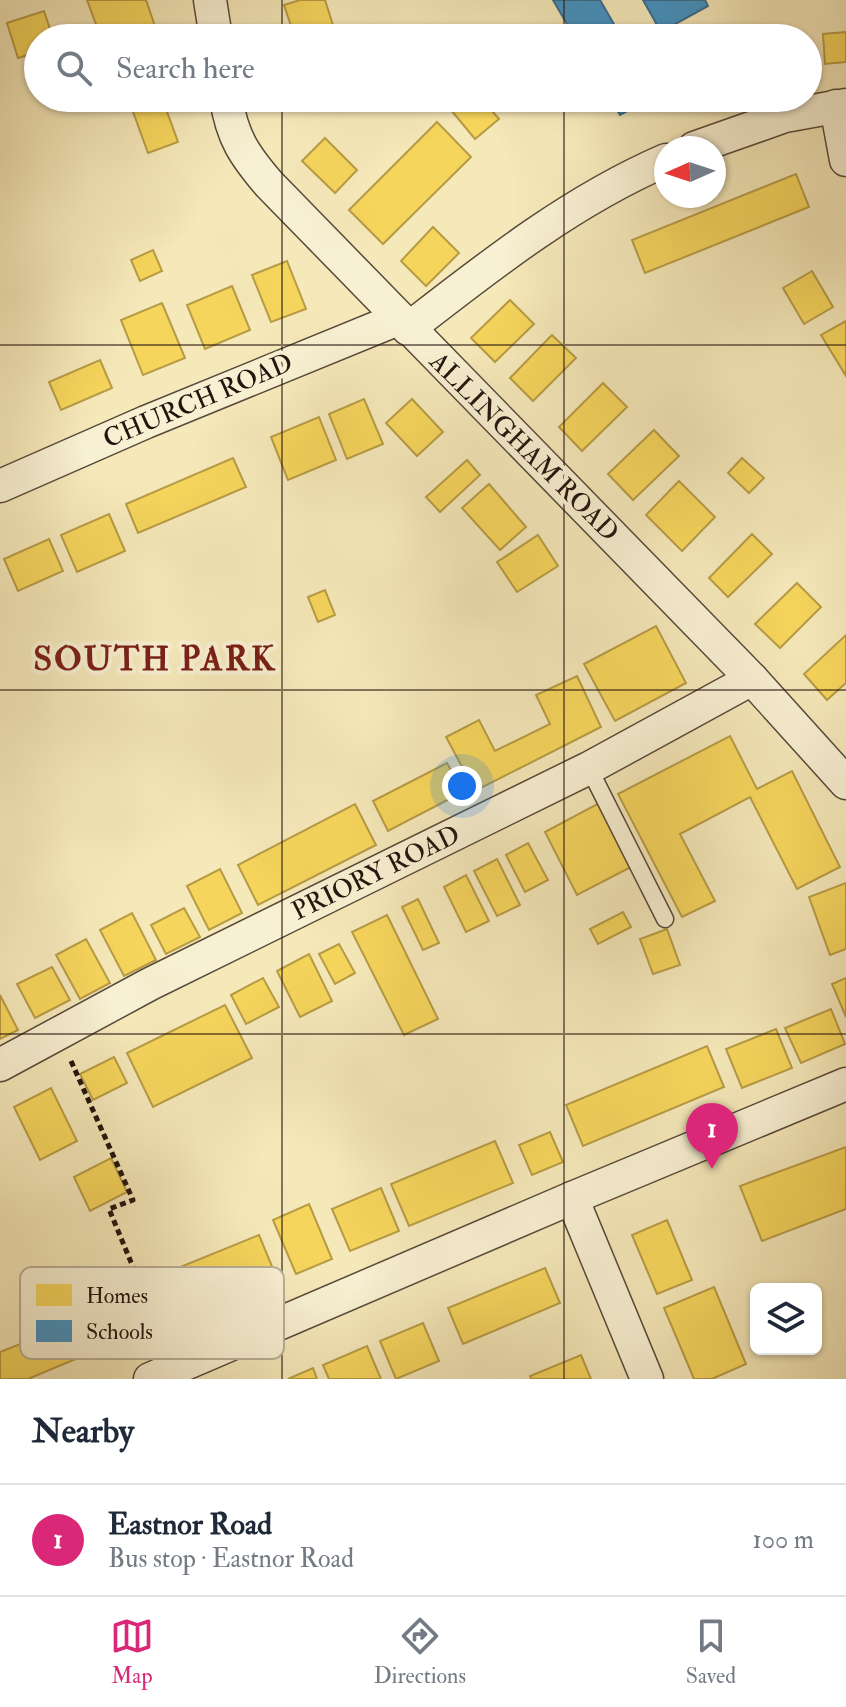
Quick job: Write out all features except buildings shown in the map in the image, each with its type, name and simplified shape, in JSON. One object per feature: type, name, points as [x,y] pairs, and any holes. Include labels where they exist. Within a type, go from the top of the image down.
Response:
[{"type":"street","points":[[210,0],[214,24]]},
{"type":"street","points":[[841,106],[846,160]]},
{"type":"street","name":"ALLINGHAM ROAD","points":[[228,112],[230,125],[247,158],[403,324],[752,679],[824,755],[846,783]]},
{"type":"street","points":[[726,137],[785,116],[807,112]]},
{"type":"street","name":"CHURCH ROAD","points":[[0,486],[146,422],[403,324],[540,228],[654,165]]},
{"type":"street","name":"PRIORY ROAD","points":[[0,1065],[150,984],[589,768],[752,679]]},
{"type":"street","points":[[284,1326],[572,1198],[846,1084]]},
{"type":"street","points":[[572,1198],[647,1379]]},
{"type":"street","points":[[179,1372],[208,1359]]},
{"type":"lane","points":[[589,768],[665,919]]},
{"type":"path","points":[[59,1035],[133,1200],[109,1209],[134,1267]]},
{"type":"place","name":"Eastnor Road","points":[[712,1169]]},
{"type":"district","name":"SOUTH PARK","points":[[155,659]]}]
